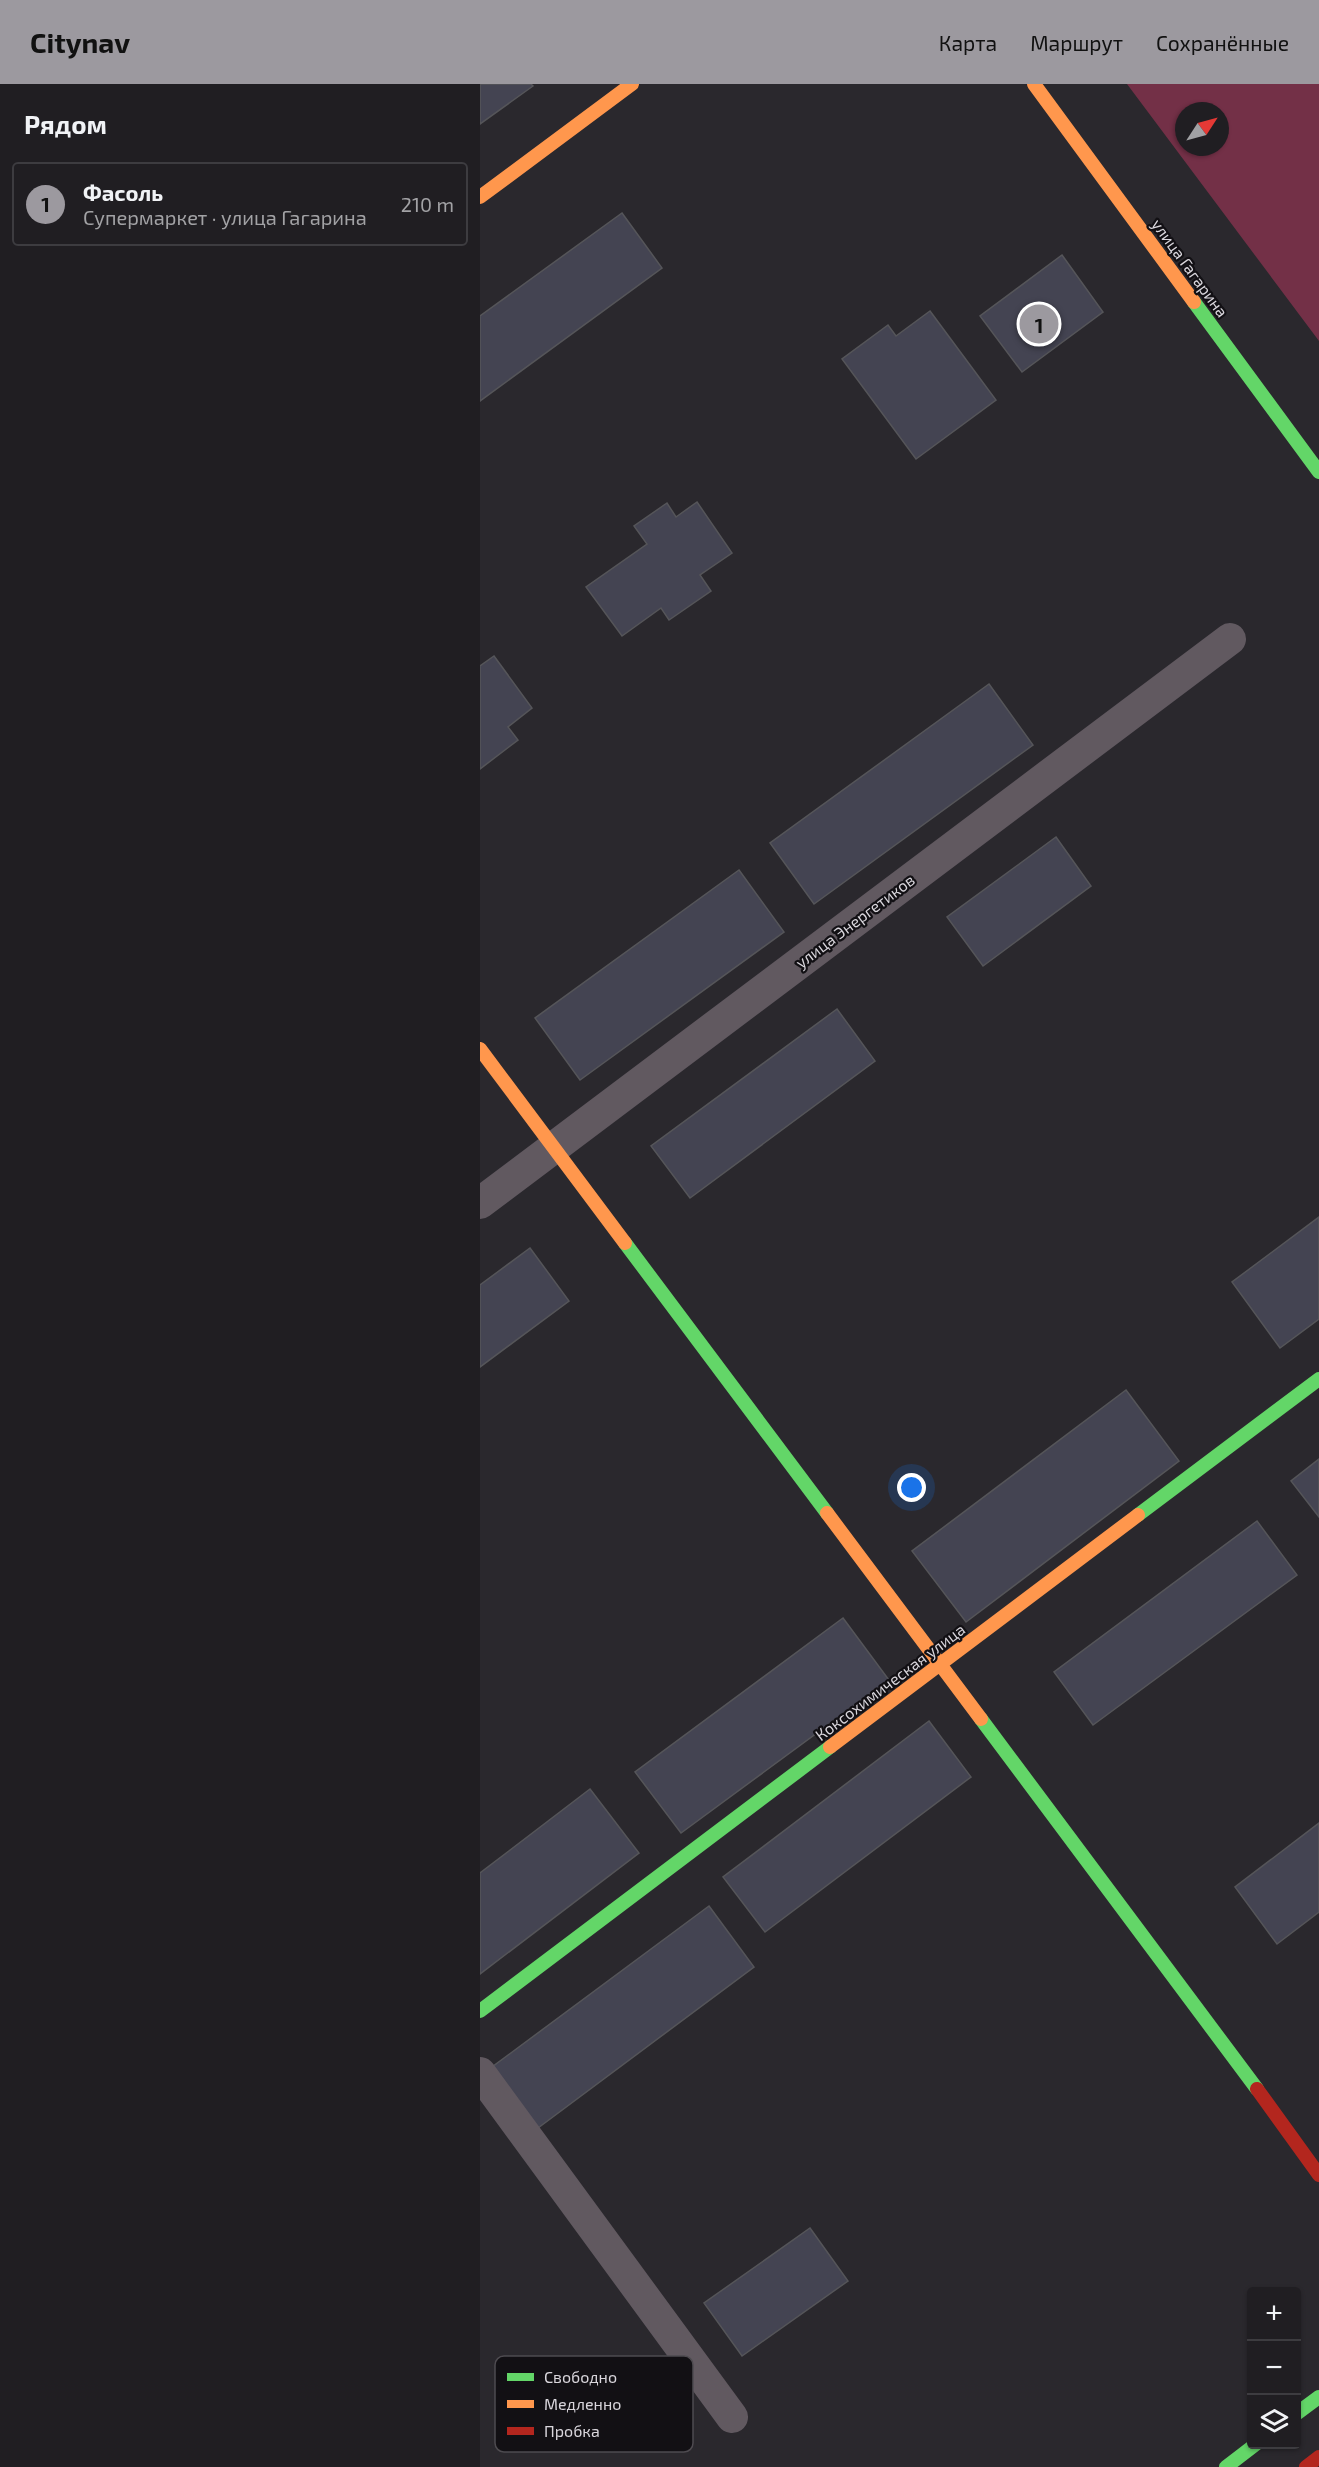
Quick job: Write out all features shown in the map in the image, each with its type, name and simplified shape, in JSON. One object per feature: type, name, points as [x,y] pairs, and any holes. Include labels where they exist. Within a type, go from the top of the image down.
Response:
[{"type":"street","points":[[480,197],[632,84]]},
{"type":"street","name":"улица Гагарина","points":[[1034,84],[1319,472]]},
{"type":"street","name":"улица Энергетиков","points":[[480,1203],[1230,639]]},
{"type":"street","points":[[480,1049],[939,1666],[1239,2064],[1319,2175]]},
{"type":"street","name":"Коксохимическая улица","points":[[480,2011],[1319,1379]]},
{"type":"street","points":[[480,2073],[688,2356]]},
{"type":"street","points":[[693,2363],[732,2417]]},
{"type":"street","points":[[1301,2410],[1319,2397]]},
{"type":"street","points":[[1226,2467],[1251,2449]]},
{"type":"street","points":[[1306,2467],[1319,2457]]},
{"type":"shaded area","points":[[1127,84],[1319,84],[1319,341],[1181,156],[1229,156],[1229,102],[1175,102],[1175,148]]},
{"type":"building","points":[[480,84],[531,84],[533,86],[480,124]]},
{"type":"building","points":[[622,213],[662,268],[480,401],[480,316]]},
{"type":"building","points":[[1062,255],[1103,312],[1022,372],[980,316]]},
{"type":"building","points":[[930,311],[996,400],[916,459],[842,359],[888,325],[896,336]]},
{"type":"building","points":[[697,502],[732,553],[700,575],[711,591],[669,620],[661,608],[622,636],[586,587],[647,544],[634,526],[667,503],[676,517]]},
{"type":"building","points":[[494,656],[532,708],[508,727],[518,740],[480,769],[480,666]]},
{"type":"building","points":[[989,684],[1033,745],[814,904],[770,843]]},
{"type":"building","points":[[1056,837],[1091,886],[983,966],[947,917]]},
{"type":"building","points":[[739,870],[784,932],[580,1080],[535,1018]]},
{"type":"building","points":[[837,1009],[875,1061],[690,1198],[651,1146]]},
{"type":"building","points":[[1319,1217],[1319,1319],[1280,1348],[1232,1282]]},
{"type":"building","points":[[530,1248],[569,1301],[480,1367],[480,1285]]},
{"type":"building","points":[[1126,1390],[1179,1461],[966,1622],[912,1551]]},
{"type":"building","points":[[1319,1459],[1319,1517],[1291,1481]]},
{"type":"building","points":[[1257,1521],[1297,1575],[1093,1725],[1054,1672]]},
{"type":"building","points":[[843,1618],[889,1680],[681,1833],[635,1772]]},
{"type":"building","points":[[929,1721],[971,1777],[765,1932],[723,1877]]},
{"type":"building","points":[[590,1789],[639,1853],[480,1974],[480,1873]]},
{"type":"building","points":[[1319,1823],[1319,1912],[1277,1944],[1235,1887]]},
{"type":"building","points":[[709,1906],[754,1967],[538,2128],[492,2067]]},
{"type":"building","points":[[810,2228],[848,2281],[742,2356],[704,2303]]},
{"type":"traffic: fast","points":[[1194,302],[1319,472]]},
{"type":"traffic: fast","points":[[625,1243],[827,1513]]},
{"type":"traffic: fast","points":[[1138,1515],[1319,1379]]},
{"type":"traffic: fast","points":[[981,1719],[1257,2089]]},
{"type":"traffic: fast","points":[[480,2011],[830,1747]]},
{"type":"traffic: fast","points":[[1301,2410],[1319,2397]]},
{"type":"traffic: fast","points":[[1226,2467],[1249,2449]]},
{"type":"traffic: slow","points":[[480,197],[632,84]]},
{"type":"traffic: slow","points":[[1034,84],[1194,302]]},
{"type":"traffic: slow","points":[[480,1049],[625,1243]]},
{"type":"traffic: slow","points":[[827,1513],[981,1719]]},
{"type":"traffic: slow","points":[[830,1747],[1138,1515]]},
{"type":"traffic: jam","points":[[1257,2089],[1319,2175]]},
{"type":"traffic: jam","points":[[1306,2467],[1319,2457]]},
{"type":"place","name":"Фасоль","points":[[1039,324]]}]
